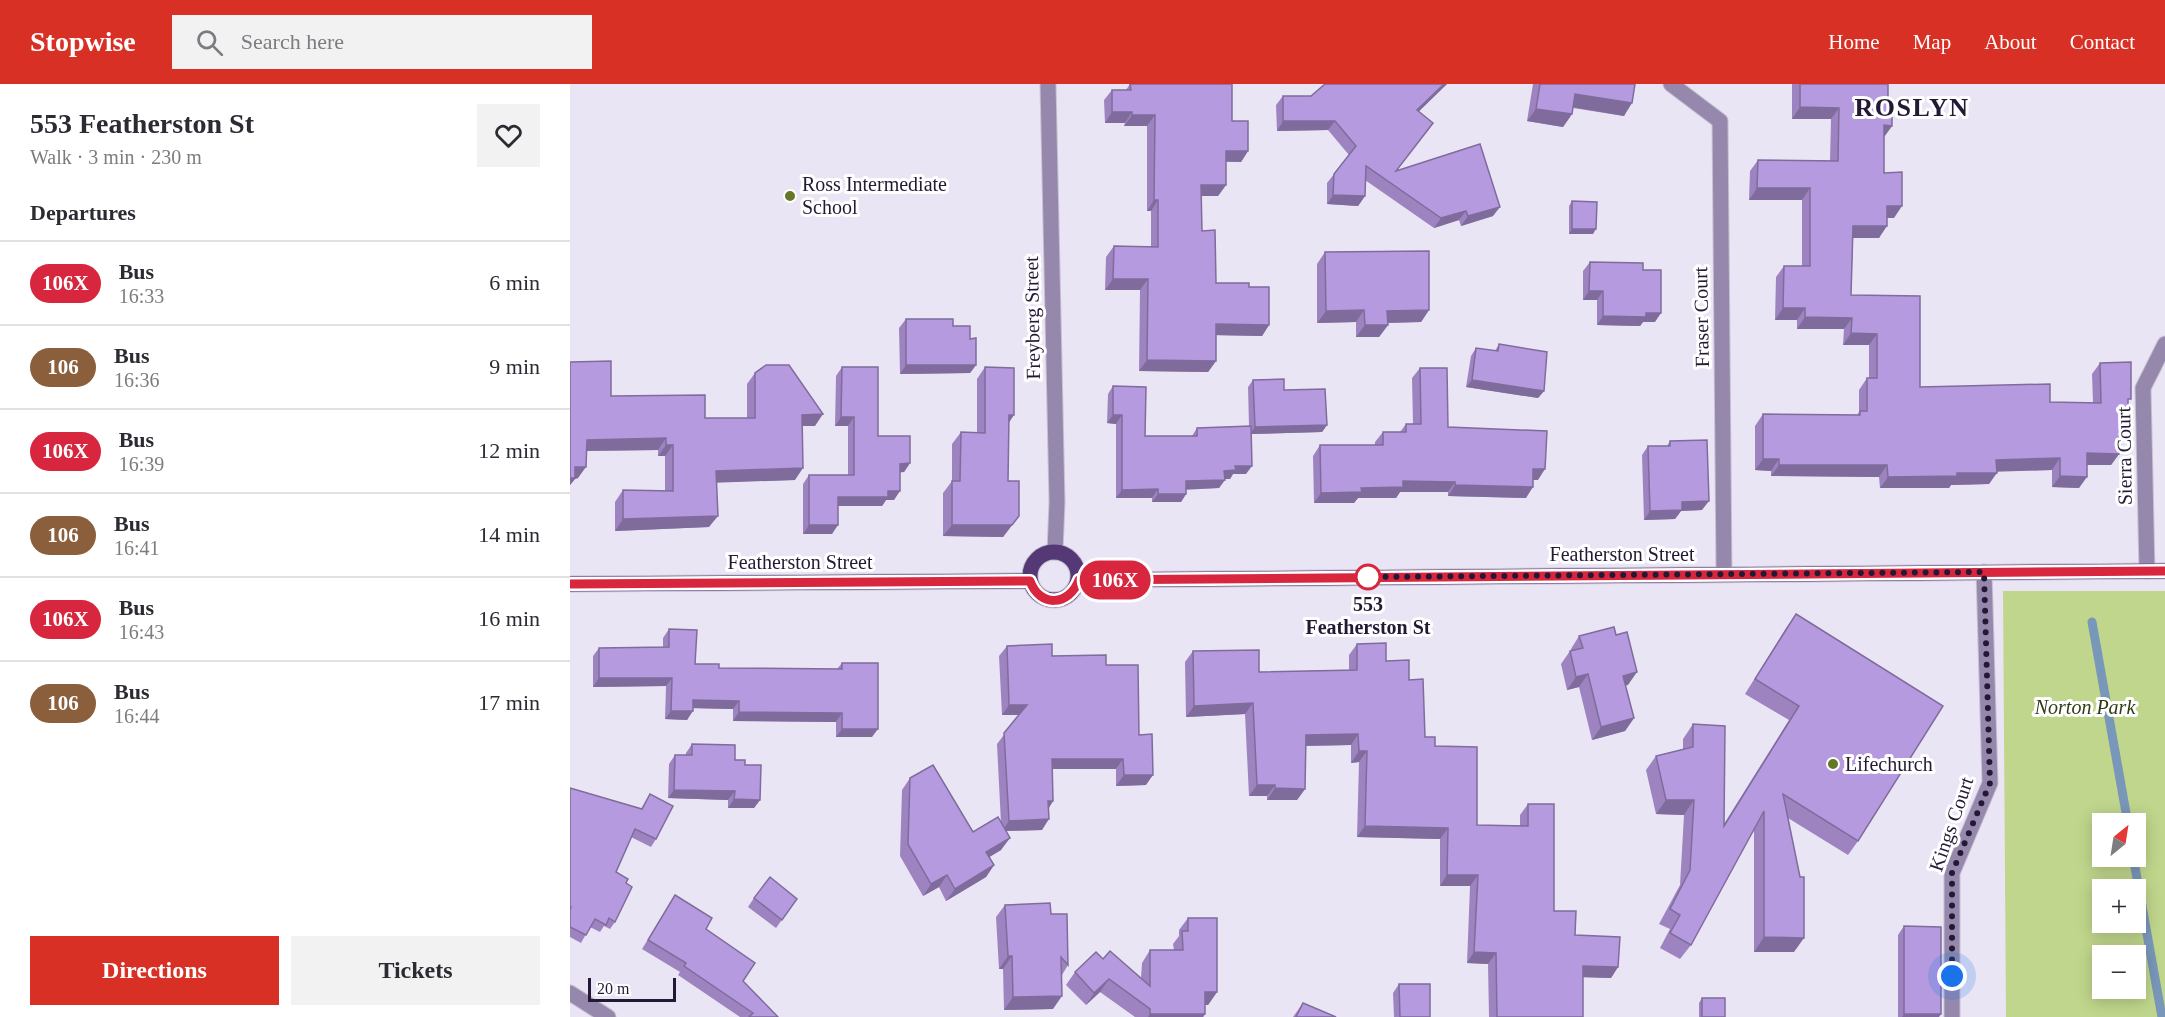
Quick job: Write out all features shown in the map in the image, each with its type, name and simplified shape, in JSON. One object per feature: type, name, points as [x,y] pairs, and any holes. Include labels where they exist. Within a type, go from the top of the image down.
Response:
[{"type":"main road","points":[[1055,552],[1071,558],[1076,564],[1079,580],[1071,595],[1055,601],[1039,595],[1033,589],[1030,581],[1033,564],[1039,557],[1055,552]]},
{"type":"main road","name":"Featherston Street","points":[[1079,580],[2165,571]]},
{"type":"main road","name":"Featherston Street","points":[[570,584],[1030,581]]},
{"type":"street","name":"Freyberg Street","points":[[1048,84],[1057,502],[1055,552]]},
{"type":"street","name":"Fraser Court","points":[[1671,84],[1720,121],[1724,574]]},
{"type":"street","name":"Sierra Court","points":[[2147,571],[2143,388],[2165,344]]},
{"type":"street","name":"Kings Court","points":[[1952,1017],[1952,873],[1990,783],[1984,572]]},
{"type":"street","points":[[570,993],[608,1017]]},
{"type":"green space","name":"Norton Park","points":[[2003,591],[2165,591],[2165,1017],[2006,1017]]},
{"type":"building","points":[[1130,84],[1232,84],[1232,121],[1248,121],[1248,151],[1226,151],[1226,185],[1201,185],[1202,231],[1215,230],[1216,283],[1249,283],[1249,287],[1269,287],[1269,325],[1216,324],[1216,361],[1147,360],[1148,279],[1113,279],[1114,246],[1158,247],[1158,200],[1154,200],[1155,115],[1112,112],[1112,90],[1131,90]]},
{"type":"building","points":[[1325,84],[1444,84],[1417,110],[1433,123],[1396,171],[1480,144],[1500,207],[1468,216],[1466,211],[1441,218],[1366,166],[1365,196],[1333,195],[1334,174],[1356,146],[1335,121],[1283,121],[1283,96],[1311,96]]},
{"type":"building","points":[[1540,84],[1635,84],[1632,103],[1575,94],[1572,114],[1536,109]]},
{"type":"building","points":[[1800,84],[1888,84],[1888,99],[1892,99],[1892,126],[1884,125],[1884,173],[1902,172],[1902,206],[1887,206],[1887,226],[1853,226],[1851,295],[1920,296],[1920,387],[2050,384],[2050,402],[2101,403],[2100,363],[2131,362],[2128,435],[2119,435],[2119,454],[2087,453],[2087,477],[2060,476],[2060,458],[1996,460],[1997,473],[1888,477],[1887,465],[1779,465],[1779,459],[1763,459],[1763,414],[1860,415],[1860,411],[1867,411],[1867,378],[1877,378],[1877,334],[1851,333],[1852,318],[1805,317],[1805,308],[1783,308],[1784,266],[1810,266],[1810,188],[1757,188],[1758,160],[1838,161],[1839,108],[1800,107]]},
{"type":"building","points":[[1572,201],[1597,202],[1596,229],[1572,229]]},
{"type":"building","points":[[1429,251],[1429,310],[1387,311],[1388,325],[1365,325],[1364,310],[1326,311],[1325,252]]},
{"type":"building","points":[[1590,262],[1643,263],[1643,270],[1661,270],[1661,313],[1646,313],[1646,317],[1603,316],[1603,291],[1589,291]]},
{"type":"building","points":[[906,319],[953,319],[953,326],[970,326],[970,339],[976,338],[976,365],[906,365]]},
{"type":"building","points":[[1499,344],[1547,352],[1544,391],[1472,380],[1476,348],[1498,351]]},
{"type":"building","points":[[611,361],[611,396],[705,395],[705,418],[755,418],[755,373],[766,365],[789,365],[823,414],[802,415],[803,468],[716,471],[718,516],[623,519],[623,490],[673,491],[673,445],[666,445],[666,438],[587,440],[586,467],[575,467],[575,478],[570,478],[570,362]]},
{"type":"building","points":[[842,367],[878,367],[878,436],[910,436],[910,463],[900,464],[900,491],[888,491],[888,497],[838,497],[838,525],[809,525],[809,475],[854,475],[854,417],[841,417]]},
{"type":"building","points":[[985,367],[1014,368],[1014,415],[1009,415],[1008,481],[1019,481],[1019,516],[1012,525],[952,525],[952,481],[960,481],[961,432],[985,433]]},
{"type":"building","points":[[1420,368],[1447,368],[1448,427],[1547,431],[1545,469],[1533,469],[1533,487],[1403,481],[1403,487],[1361,488],[1362,492],[1321,493],[1320,445],[1383,445],[1383,432],[1406,432],[1406,424],[1421,424]]},
{"type":"building","points":[[1284,379],[1284,390],[1325,389],[1327,425],[1255,427],[1253,380]]},
{"type":"building","points":[[1113,386],[1146,387],[1145,436],[1197,436],[1197,428],[1251,426],[1252,466],[1235,466],[1236,470],[1224,471],[1225,480],[1186,481],[1186,494],[1158,494],[1158,489],[1122,490],[1122,415],[1113,415]]},
{"type":"building","points":[[1707,440],[1709,501],[1682,502],[1682,510],[1650,511],[1648,446],[1670,446],[1670,441]]},
{"type":"building","points":[[1796,614],[1943,706],[1858,841],[1783,794],[1800,877],[1804,877],[1804,938],[1764,937],[1764,811],[1691,945],[1670,933],[1680,915],[1670,909],[1690,870],[1694,800],[1666,800],[1656,756],[1693,747],[1693,724],[1725,726],[1724,826],[1799,706],[1755,679]]},
{"type":"building","points":[[1614,627],[1616,635],[1627,632],[1637,672],[1623,676],[1634,718],[1601,727],[1588,674],[1576,677],[1570,651],[1583,648],[1579,636]]},
{"type":"building","points":[[669,629],[697,630],[695,664],[719,664],[719,668],[842,669],[842,663],[878,663],[878,729],[842,729],[842,713],[739,712],[739,701],[693,700],[693,711],[671,711],[672,678],[599,678],[599,648],[669,647]]},
{"type":"building","points":[[1386,643],[1386,661],[1409,660],[1409,680],[1423,679],[1425,737],[1435,737],[1435,746],[1477,747],[1477,825],[1528,826],[1528,804],[1554,804],[1554,911],[1576,911],[1575,935],[1620,937],[1618,967],[1583,966],[1583,1017],[1497,1017],[1496,953],[1474,952],[1478,875],[1447,875],[1448,828],[1365,826],[1367,751],[1359,751],[1358,734],[1306,735],[1305,789],[1257,785],[1253,703],[1194,706],[1193,651],[1259,650],[1259,672],[1357,670],[1357,644]]},
{"type":"building","points":[[1052,644],[1052,656],[1106,655],[1106,665],[1138,665],[1139,735],[1152,734],[1153,775],[1124,775],[1123,759],[1052,759],[1053,801],[1048,801],[1049,819],[1009,821],[1004,733],[1027,705],[1009,705],[1007,646]]},
{"type":"building","points":[[692,744],[735,745],[735,760],[745,760],[745,765],[761,765],[760,800],[734,799],[735,791],[674,790],[675,755],[692,755]]},
{"type":"building","points":[[933,765],[973,832],[998,817],[1010,838],[986,852],[994,865],[955,889],[947,875],[931,884],[908,844],[910,778]]},
{"type":"building","points":[[570,788],[642,809],[650,794],[673,806],[656,839],[635,829],[616,872],[628,879],[626,883],[632,887],[615,922],[609,918],[606,925],[595,919],[586,935],[570,927]]},
{"type":"building","points":[[770,877],[797,899],[782,920],[754,898]]},
{"type":"building","points":[[675,895],[712,918],[706,929],[755,963],[743,981],[778,1017],[749,1017],[753,1013],[684,966],[686,963],[648,940]]},
{"type":"building","points":[[1050,903],[1051,914],[1067,914],[1068,965],[1061,957],[1062,996],[1013,997],[1012,956],[1008,956],[1005,905]]},
{"type":"building","points":[[1188,918],[1217,918],[1217,992],[1205,992],[1205,1014],[1150,1014],[1150,1009],[1109,979],[1094,993],[1075,972],[1096,952],[1103,959],[1110,951],[1150,986],[1150,950],[1183,950],[1182,931],[1188,931]]},
{"type":"building","points":[[1904,926],[1941,927],[1941,1014],[1904,1014]]},
{"type":"building","points":[[1399,984],[1430,984],[1430,1017],[1400,1017]]},
{"type":"building","points":[[1702,998],[1725,998],[1725,1017],[1702,1017]]},
{"type":"building","points":[[1303,1003],[1336,1017],[1296,1017]]},
{"type":"waterway","points":[[2092,622],[2126,813]]},
{"type":"waterway","points":[[2135,867],[2162,1017]]},
{"type":"bus line","name":"106X","points":[[570,584],[1030,581],[1033,589],[1039,595],[1055,601],[1071,595],[1079,580],[2165,571]]},
{"type":"place","name":"Ross Intermediate School","points":[[790,196]]},
{"type":"place","name":"553 Featherston St","points":[[1368,577]]},
{"type":"place","name":"Lifechurch","points":[[1833,764]]},
{"type":"district","name":"ROSLYN","points":[[1912,107]]},
{"type":"route","points":[[1368,577],[1366,577],[1984,572],[1990,783],[1952,873],[1952,976]]}]
